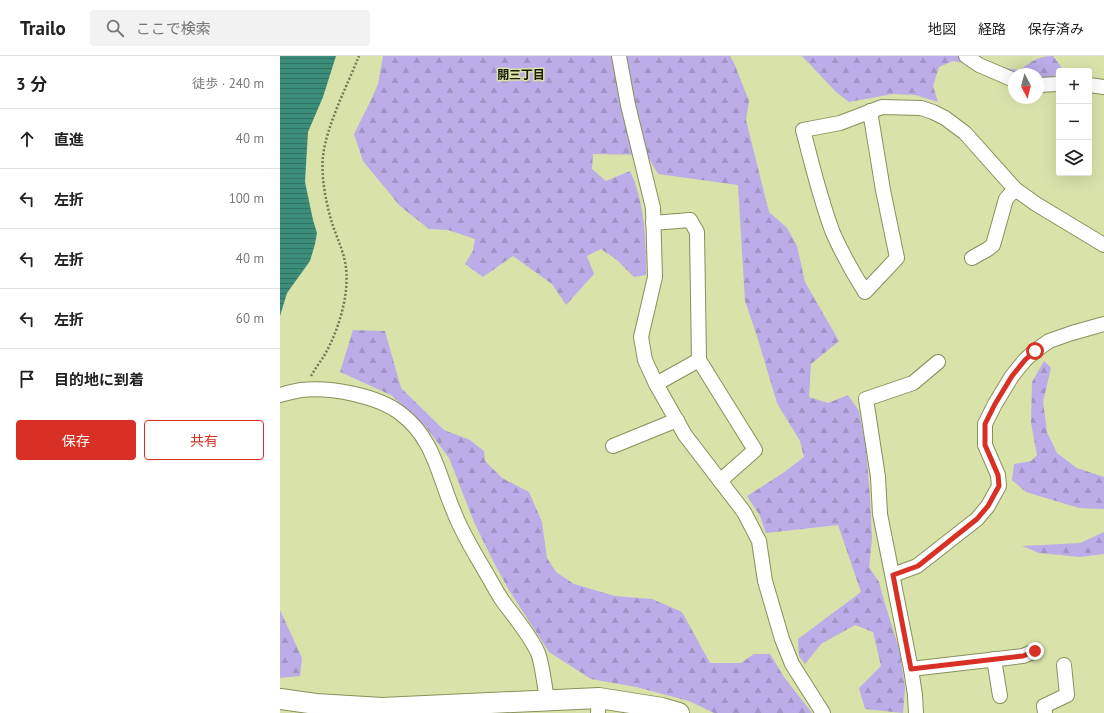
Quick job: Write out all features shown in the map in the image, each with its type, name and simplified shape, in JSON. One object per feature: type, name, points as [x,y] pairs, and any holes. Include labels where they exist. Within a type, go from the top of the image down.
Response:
[{"type":"street","points":[[619,56],[628,106],[653,208],[655,277],[641,337],[645,360],[656,384],[685,435],[744,512],[759,541],[765,581],[782,639],[792,664],[823,713]]},
{"type":"street","points":[[966,56],[979,65],[1008,77]]},
{"type":"street","points":[[1044,85],[1056,84]]},
{"type":"street","points":[[1092,85],[1104,87]]},
{"type":"street","points":[[870,111],[883,190],[897,258],[865,292],[853,273],[833,233],[820,194],[803,130],[840,123],[870,111],[882,107],[902,106],[921,108],[946,118],[965,133],[1015,189],[1036,204],[1104,244]]},
{"type":"street","points":[[972,258],[988,249],[993,244],[1006,199],[1015,189]]},
{"type":"street","points":[[653,223],[690,220],[697,232],[699,360],[755,450],[720,482]]},
{"type":"street","points":[[893,575],[918,566],[977,519],[988,506],[999,486],[998,475],[985,445],[985,424],[1012,376],[1025,360],[1049,341],[1104,324]]},
{"type":"street","points":[[656,384],[699,360]]},
{"type":"street","points":[[916,713],[911,669],[880,514],[878,477],[866,399],[913,383],[938,362]]},
{"type":"street","points":[[280,395],[301,390],[331,390],[357,394],[377,401],[399,412],[415,426],[428,443],[438,466],[454,512],[471,547],[502,600],[522,627],[538,653],[547,700]]},
{"type":"street","points":[[613,446],[677,420]]},
{"type":"street","points":[[911,669],[1023,656],[1035,651]]},
{"type":"street","points":[[994,659],[1000,696]]},
{"type":"street","points":[[1045,713],[1044,706],[1067,695],[1064,665]]},
{"type":"street","points":[[280,700],[382,708],[547,700],[599,705],[662,708],[679,713]]},
{"type":"path","points":[[301,390],[324,356],[332,340],[343,308],[346,293],[347,277],[345,262],[326,199],[323,156],[331,125],[360,56]]},
{"type":"green space","points":[[383,56],[730,56],[749,101],[746,120],[769,212],[787,228],[797,246],[805,282],[839,341],[811,364],[809,397],[828,403],[848,395],[859,411],[866,448],[870,497],[872,539],[869,567],[879,582],[900,652],[905,688],[903,713],[865,709],[859,688],[881,666],[873,632],[855,625],[821,644],[805,664],[799,656],[798,639],[861,592],[838,525],[766,533],[760,516],[747,496],[783,473],[804,457],[800,441],[777,403],[745,301],[738,185],[658,174],[647,155],[593,154],[592,169],[606,181],[630,171],[639,196],[644,222],[646,275],[634,277],[617,260],[601,249],[587,256],[594,274],[566,305],[552,284],[513,256],[483,277],[465,264],[473,251],[475,239],[448,230],[429,229],[400,206],[363,161],[354,134],[378,84]]},
{"type":"green space","points":[[802,56],[978,56],[986,65],[1008,68],[1008,73],[953,61],[939,67],[933,86],[938,102],[915,95],[893,94],[849,102],[836,92]]},
{"type":"green space","points":[[1053,56],[1062,68],[1056,68],[1056,74],[1052,78],[1044,79],[1044,68],[1022,68],[1035,60]]},
{"type":"green space","points":[[353,330],[385,331],[401,388],[444,430],[470,440],[484,451],[485,461],[502,478],[529,492],[542,522],[547,558],[556,572],[574,584],[615,596],[652,599],[682,612],[710,663],[741,663],[754,654],[770,654],[784,677],[812,713],[714,713],[689,701],[636,687],[591,679],[549,652],[509,590],[493,561],[474,522],[449,458],[426,427],[391,395],[340,372]]},
{"type":"green space","points":[[1044,361],[1051,368],[1043,402],[1047,432],[1057,453],[1077,468],[1104,477],[1104,509],[1079,508],[1026,492],[1012,480],[1014,464],[1031,461],[1037,455],[1031,423],[1032,382]]},
{"type":"green space","points":[[1104,532],[1104,554],[1080,557],[1039,553],[1022,546],[1080,543]]},
{"type":"green space","points":[[280,610],[302,658],[300,676],[280,678]]},
{"type":"water","points":[[280,56],[336,56],[323,97],[308,132],[305,182],[317,233],[315,244],[310,261],[287,293],[280,316]]},
{"type":"district","name":"開三丁目","points":[[521,75]]},
{"type":"route","points":[[1035,351],[1025,360],[1012,376],[985,424],[985,445],[998,475],[999,486],[996,494],[977,519],[918,566],[893,575],[911,669],[1023,656],[1035,651]]}]
